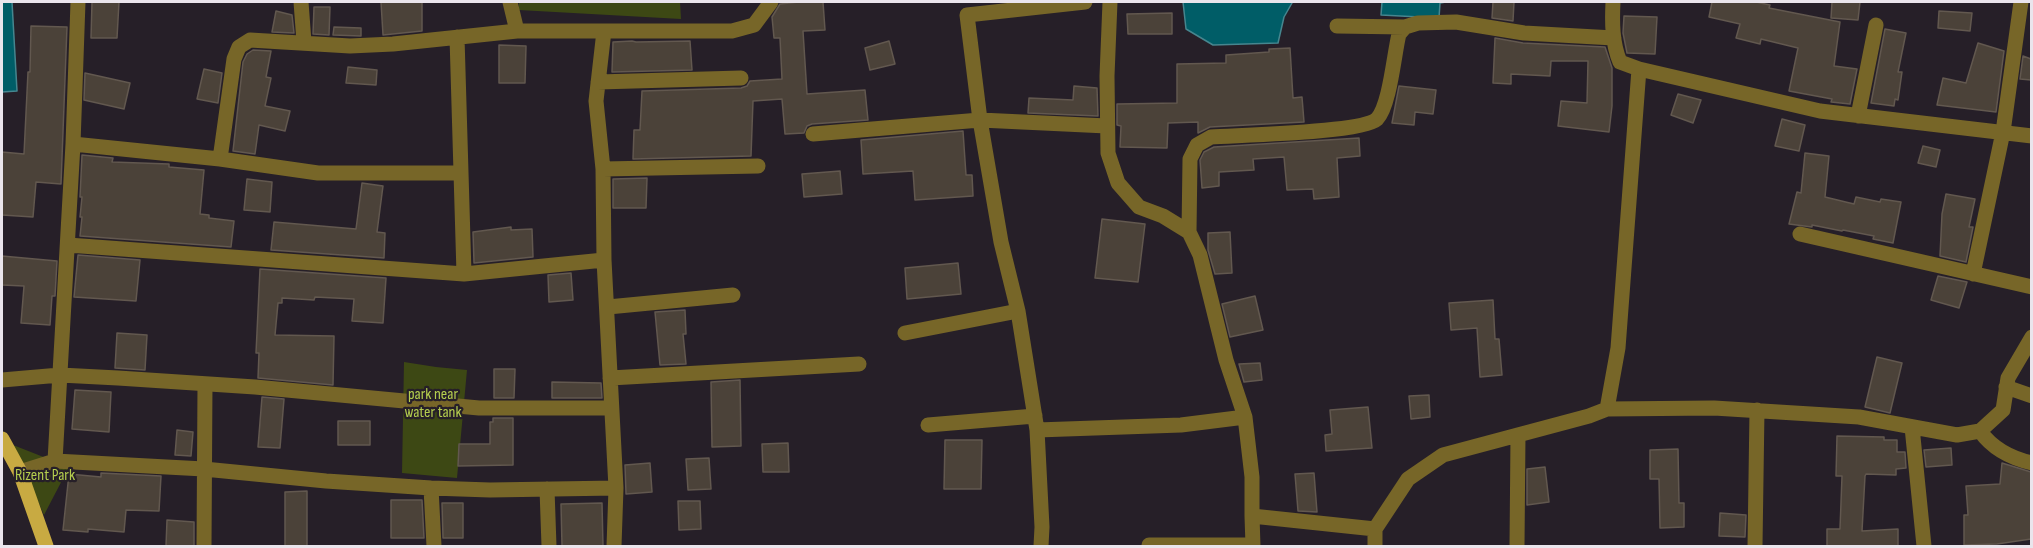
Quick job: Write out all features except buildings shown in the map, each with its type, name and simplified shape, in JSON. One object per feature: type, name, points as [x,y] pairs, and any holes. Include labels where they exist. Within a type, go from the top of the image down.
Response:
[{"type":"main road","points":[[2,439],[20,472],[45,546]]},
{"type":"street","points":[[55,461],[74,144],[78,2]]},
{"type":"street","points":[[301,2],[304,42]]},
{"type":"street","points":[[510,2],[517,31]]},
{"type":"street","points":[[220,159],[234,60],[239,47],[250,40],[350,46],[393,44],[517,31],[732,32],[754,25],[771,2]]},
{"type":"street","points":[[1041,546],[1036,423],[1018,310],[1001,242],[980,120],[966,8],[1085,2]]},
{"type":"street","points":[[1110,2],[1108,153],[1118,183],[1139,207],[1164,216],[1189,232]]},
{"type":"street","points":[[1613,2],[1614,38],[1620,63],[1820,111],[2031,136]]},
{"type":"street","points":[[1973,274],[2003,132],[2021,2]]},
{"type":"street","points":[[1337,26],[1405,27],[1418,23],[1456,22],[1524,33],[1614,38]]},
{"type":"street","points":[[1858,116],[1876,25]]},
{"type":"street","points":[[1149,545],[1253,546],[1251,469],[1245,417],[1226,360],[1200,255],[1189,232],[1190,159],[1197,145],[1211,136],[1342,128],[1368,124],[1377,119],[1386,102],[1399,34],[1405,27]]},
{"type":"street","points":[[604,31],[596,101],[603,169],[604,260],[616,488],[614,546]]},
{"type":"street","points":[[457,37],[464,274]]},
{"type":"street","points":[[1607,409],[1618,348],[1640,69]]},
{"type":"street","points":[[598,82],[741,78]]},
{"type":"street","points":[[813,134],[980,120],[1107,126]]},
{"type":"street","points":[[74,144],[220,159],[318,173],[461,173]]},
{"type":"street","points":[[603,169],[758,166]]},
{"type":"street","points":[[1800,234],[2031,287]]},
{"type":"street","points":[[68,244],[464,274],[604,260]]},
{"type":"street","points":[[608,307],[733,296]]},
{"type":"street","points":[[905,333],[1018,310]]},
{"type":"street","points":[[1375,546],[1376,529],[1408,479],[1443,455],[1589,416],[1607,409],[1714,408],[1859,417],[1957,435],[1980,431],[2003,410],[2008,378],[2031,337]]},
{"type":"street","points":[[610,378],[859,364]]},
{"type":"street","points":[[2,380],[60,375],[205,384],[479,408],[611,408]]},
{"type":"street","points":[[204,546],[205,384]]},
{"type":"street","points":[[2006,387],[2031,396]]},
{"type":"street","points":[[1755,546],[1757,411]]},
{"type":"street","points":[[928,425],[1036,423],[1180,425],[1245,417]]},
{"type":"street","points":[[1912,427],[1924,546]]},
{"type":"street","points":[[1980,431],[1989,444],[2004,453],[2031,462]]},
{"type":"street","points":[[1517,546],[1518,435]]},
{"type":"street","points":[[20,472],[55,461],[204,469],[431,488],[616,488]]},
{"type":"street","points":[[431,488],[434,546]]},
{"type":"street","points":[[548,489],[549,546]]},
{"type":"street","points":[[1252,516],[1376,529]]},
{"type":"green space","points":[[519,2],[680,2],[681,19],[519,10]]},
{"type":"green space","name":"park near water tank","points":[[404,362],[467,370],[457,478],[402,473]]},
{"type":"green space","name":"Rizent Park","points":[[13,445],[69,467],[44,515]]},
{"type":"water","points":[[2,2],[12,2],[17,91],[2,92]]},
{"type":"water","points":[[1183,2],[1292,3],[1284,17],[1278,43],[1213,45],[1186,29]]},
{"type":"water","points":[[1382,2],[1446,2],[1440,3],[1439,18],[1381,15]]}]
